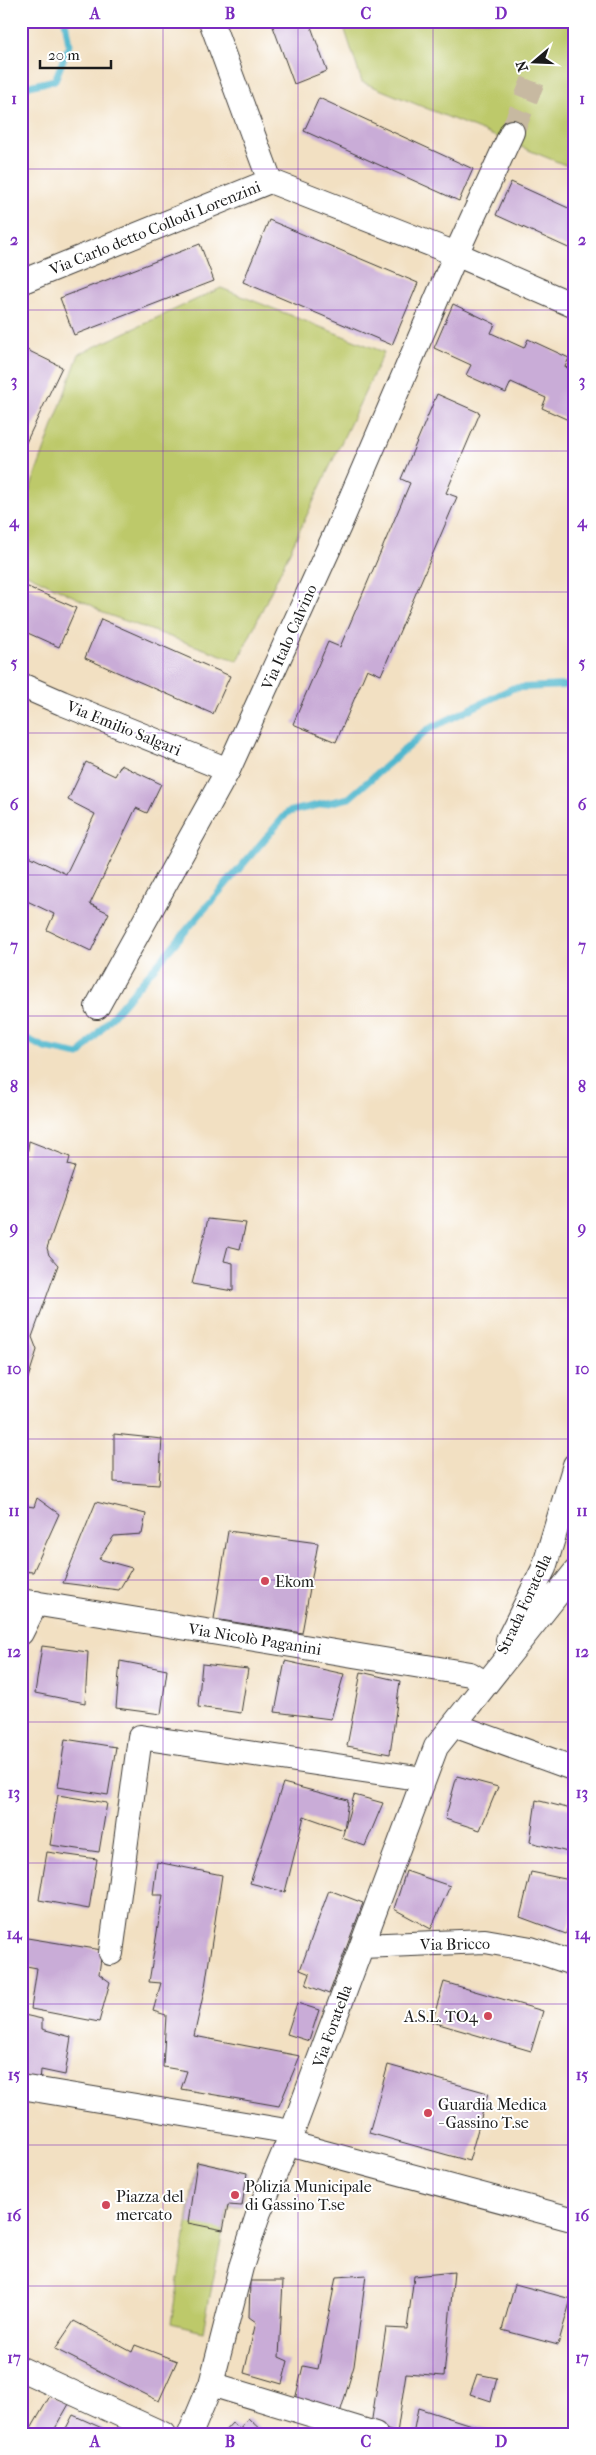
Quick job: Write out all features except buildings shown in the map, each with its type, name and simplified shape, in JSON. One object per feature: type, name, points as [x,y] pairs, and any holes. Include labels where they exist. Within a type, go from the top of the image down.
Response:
[{"type":"street","points":[[211,21],[270,181]]},
{"type":"street","name":"Via Italo Calvino","points":[[97,1007],[228,770],[339,526],[456,254],[512,132]]},
{"type":"street","name":"Via Carlo detto Collodi Lorenzini","points":[[21,282],[270,181],[456,254],[575,306]]},
{"type":"street","name":"Via Emilio Salgari","points":[[21,684],[62,703],[228,770]]},
{"type":"street","name":"Strada Foratella","points":[[486,1684],[565,1529],[575,1464]]},
{"type":"street","points":[[544,1568],[575,1565]]},
{"type":"street","points":[[486,1684],[575,1572]]},
{"type":"street","points":[[21,1633],[29,1602]]},
{"type":"street","name":"Via Nicolò Paganini","points":[[29,1602],[470,1674],[486,1684]]},
{"type":"street","name":"Via Foratella","points":[[190,2434],[211,2384],[241,2267],[259,2212],[290,2138],[436,1747],[486,1684]]},
{"type":"street","points":[[454,1725],[575,1769]]},
{"type":"street","points":[[111,1953],[140,1738],[424,1779]]},
{"type":"street","name":"Via Bricco","points":[[362,1946],[485,1941],[531,1949],[575,1964]]},
{"type":"street","points":[[21,2087],[290,2138],[575,2220]]},
{"type":"street","points":[[21,2369],[163,2434]]},
{"type":"street","points":[[211,2384],[375,2434]]},
{"type":"green space","points":[[342,21],[575,21],[575,169],[362,82]]},
{"type":"green space","points":[[221,288],[384,352],[238,661],[103,613],[93,606],[21,571],[21,514],[79,354]]},
{"type":"green space","points":[[197,2162],[247,2173],[242,2206],[228,2206],[203,2331],[171,2323]]},
{"type":"waterway","points":[[21,88],[55,80],[69,45],[65,21]]},
{"type":"waterway","points":[[21,1036],[45,1048],[79,1055],[288,812],[349,798],[427,730],[513,688],[575,685]]},
{"type":"tunnel","points":[[512,132],[533,81]]},
{"type":"place","name":"Ekom","points":[[265,1581]]},
{"type":"place","name":"A.S.L. TO4","points":[[488,2016]]},
{"type":"place","name":"Guardia Medica - Gassino T.se","points":[[428,2113]]},
{"type":"place","name":"Polizia Municipale di Gassino T.se","points":[[235,2195]]},
{"type":"place","name":"Piazza del mercato","points":[[106,2205]]}]
